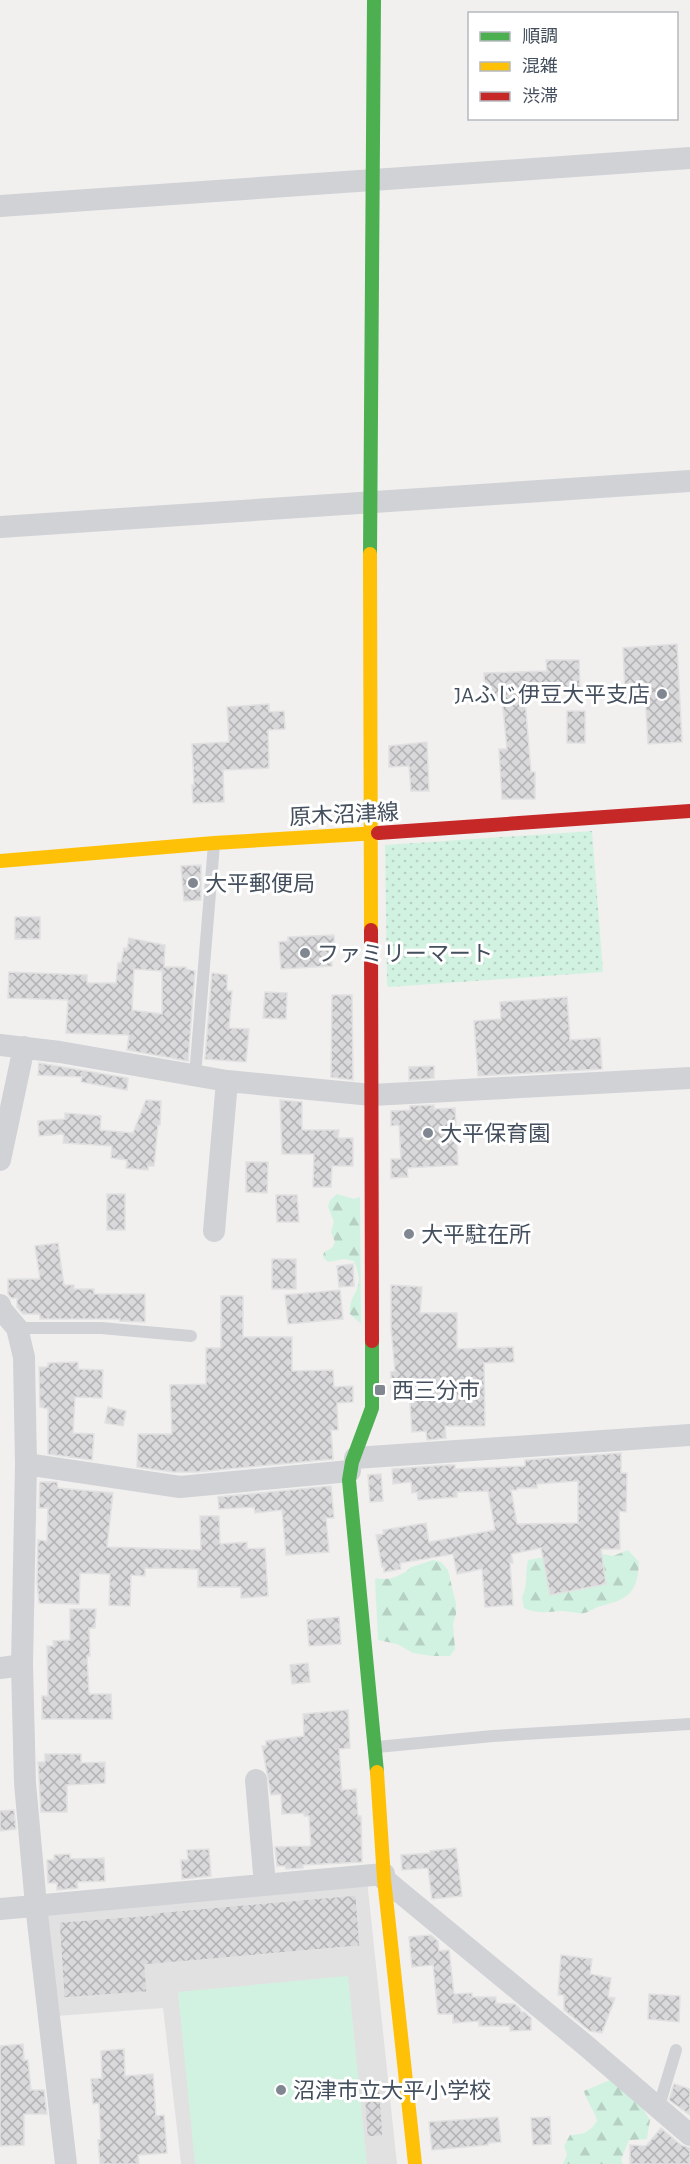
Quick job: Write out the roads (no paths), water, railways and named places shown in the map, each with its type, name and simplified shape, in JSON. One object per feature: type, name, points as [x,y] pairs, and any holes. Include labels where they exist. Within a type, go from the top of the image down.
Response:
[{"type":"street","points":[[374,0],[370,503],[372,1408],[370,1420],[352,1464],[384,1877],[415,2164]]},
{"type":"street","points":[[0,206],[690,158]]},
{"type":"street","points":[[0,527],[690,480]]},
{"type":"street","name":"原木沼津線","points":[[0,861],[214,843],[690,811]]},
{"type":"street","points":[[0,1045],[227,1081],[372,1095],[690,1078]]},
{"type":"street","points":[[0,1160],[24,1047]]},
{"type":"street","points":[[214,1231],[227,1081]]},
{"type":"street","points":[[0,1307],[17,1328],[24,1357],[26,1464],[11,1666],[66,2164]]},
{"type":"street","points":[[26,1464],[180,1487],[352,1464],[690,1435]]},
{"type":"street","points":[[256,1780],[265,1885]]},
{"type":"street","points":[[0,1909],[265,1885],[384,1877],[690,2135]]},
{"type":"lane","points":[[195,1076],[214,843]]},
{"type":"lane","points":[[17,1328],[101,1328],[191,1336]]},
{"type":"lane","points":[[375,1748],[505,1735],[690,1724]]},
{"type":"lane","points":[[658,2109],[676,2050]]},
{"type":"place","name":"JAふじ伊豆大平支店","points":[[662,694]]},
{"type":"place","name":"大平郵便局","points":[[193,883]]},
{"type":"place","name":"ファミリーマート","points":[[305,953]]},
{"type":"place","name":"大平保育園","points":[[428,1133]]},
{"type":"place","name":"大平駐在所","points":[[409,1234]]},
{"type":"place","name":"西三分市","points":[[380,1390]]},
{"type":"place","name":"沼津市立大平小学校","points":[[281,2090]]}]
